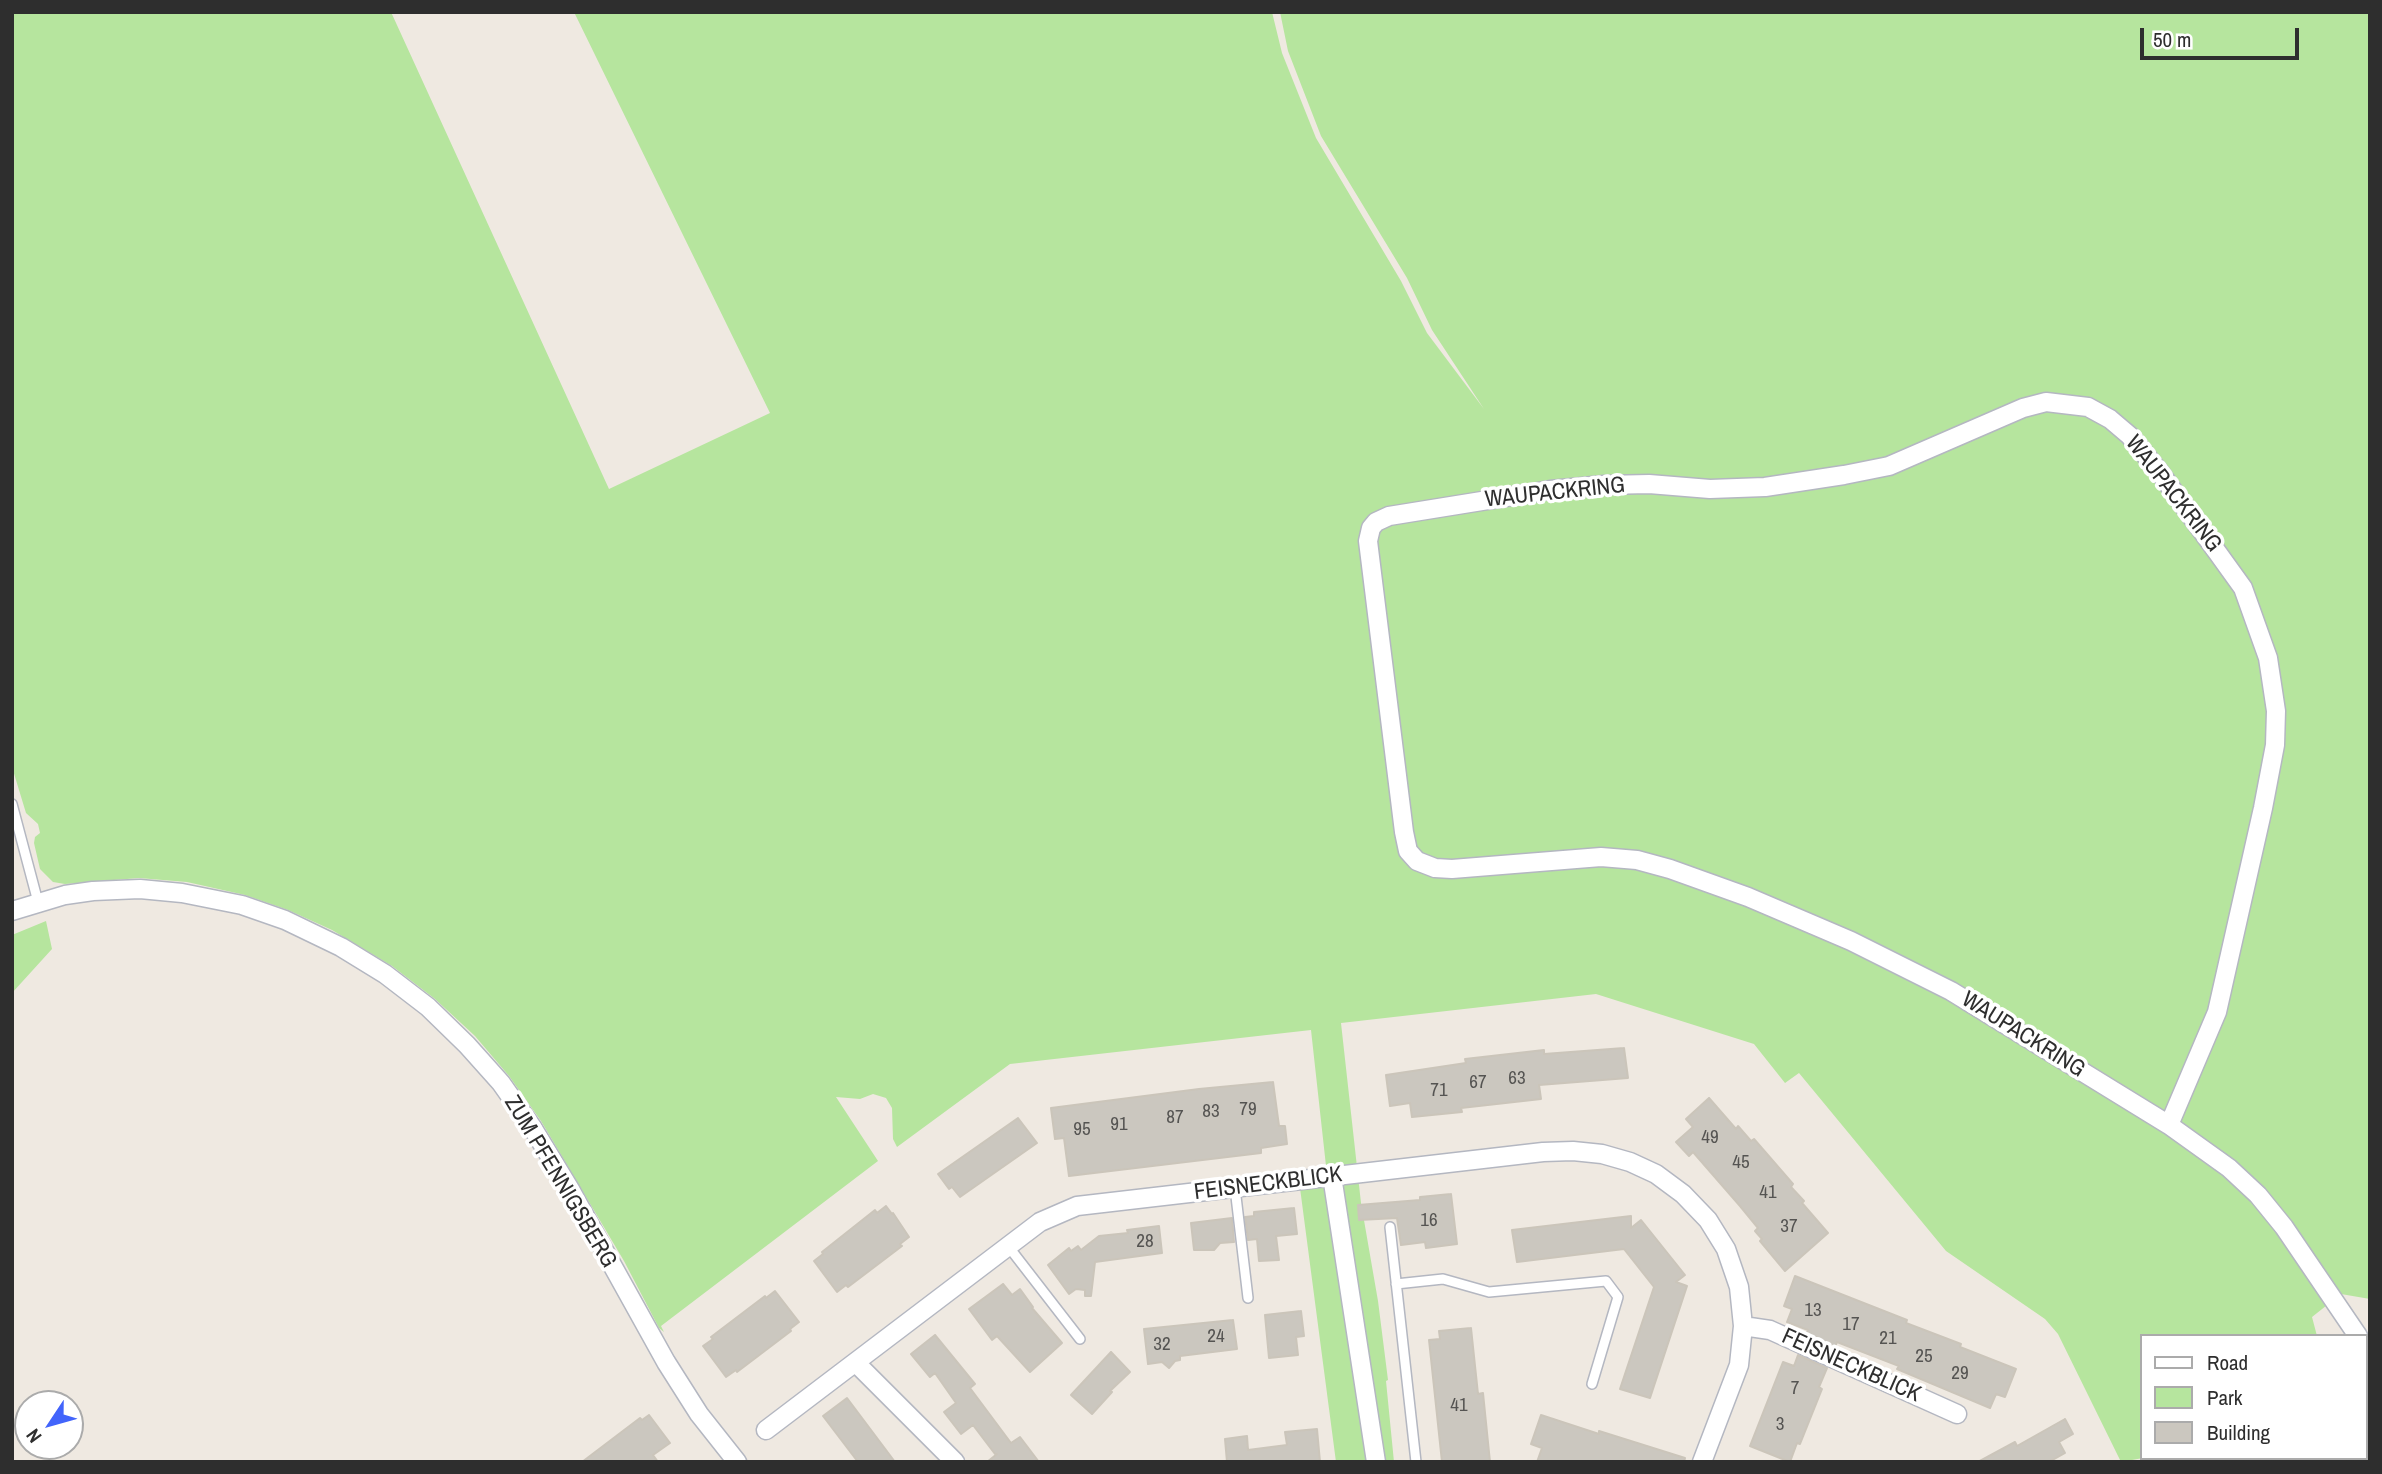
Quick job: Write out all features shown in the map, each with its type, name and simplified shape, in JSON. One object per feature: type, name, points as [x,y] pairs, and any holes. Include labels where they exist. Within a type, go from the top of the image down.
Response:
[{"type":"street","name":"WAUPACKRING","points":[[2169,1125],[2217,1012],[2263,808],[2275,745],[2276,711],[2268,658],[2243,589],[2161,474],[2130,436],[2110,419],[2088,407],[2046,402],[2023,408],[1889,466],[1844,475],[1765,487],[1710,489],[1649,484],[1549,490],[1389,516],[1376,522],[1371,528],[1368,541],[1404,832],[1408,851],[1417,861],[1435,868],[1452,869],[1601,857],[1637,860],[1748,897],[1851,941],[1951,991],[2169,1125],[2229,1168],[2258,1195],[2284,1227],[2357,1334]]},
{"type":"street","name":"ZUM PFENNIGSBERG","points":[[12,911],[38,902],[93,891],[140,889],[182,892],[242,905],[285,920],[341,947],[384,974],[428,1007],[475,1054],[532,1127],[571,1191],[666,1362],[699,1414],[737,1462]]},
{"type":"street","name":"FEISNECKBLICK","points":[[766,1430],[1040,1222],[1077,1206],[1543,1152],[1573,1151],[1602,1154],[1630,1162],[1656,1174],[1683,1194],[1708,1220],[1726,1249],[1738,1287],[1743,1326],[1739,1365],[1702,1462]]},
{"type":"street","points":[[1332,1177],[1376,1462]]},
{"type":"street","name":"FEISNECKBLICK","points":[[1743,1326],[1770,1330],[1957,1414]]},
{"type":"street","points":[[856,1363],[955,1462]]},
{"type":"lane","points":[[12,804],[38,902]]},
{"type":"lane","points":[[1235,1188],[1248,1298]]},
{"type":"lane","points":[[1390,1227],[1416,1462]]},
{"type":"lane","points":[[1009,1246],[1080,1339]]},
{"type":"lane","points":[[1396,1284],[1443,1279],[1489,1292],[1606,1281],[1618,1297],[1592,1384]]},
{"type":"green space","points":[[12,12],[391,12],[609,489],[770,413],[574,12],[1272,12],[1282,53],[1316,138],[1401,281],[1427,333],[1484,409],[1432,330],[1407,278],[1321,136],[1288,51],[1280,12],[2370,12],[2370,1299],[2341,1294],[2312,1317],[2316,1334],[2140,1334],[2140,1459],[2121,1462],[2058,1334],[2045,1319],[1946,1251],[1799,1073],[1785,1083],[1754,1044],[1596,994],[1341,1023],[1361,1203],[1388,1380],[1394,1462],[1336,1462],[1300,1188],[1328,1184],[1311,1030],[1010,1064],[897,1147],[893,1139],[892,1108],[886,1098],[873,1094],[860,1099],[836,1097],[878,1161],[661,1326],[664,1332],[659,1328],[624,1261],[541,1121],[509,1076],[475,1036],[435,999],[392,966],[332,930],[288,910],[245,895],[187,882],[139,878],[65,884],[53,882],[40,869],[34,843],[35,837],[40,833],[38,824],[26,813],[12,767]]},
{"type":"green space","points":[[46,921],[52,949],[12,993],[12,935]]},
{"type":"building","points":[[1624,1048],[1628,1078],[1539,1085],[1541,1099],[1461,1108],[1462,1112],[1412,1117],[1410,1103],[1390,1106],[1386,1075],[1466,1063],[1465,1059],[1544,1050],[1544,1054]]},
{"type":"building","points":[[1273,1082],[1279,1126],[1285,1126],[1287,1144],[1261,1148],[1261,1153],[1069,1176],[1064,1138],[1055,1139],[1051,1108]]},
{"type":"building","points":[[1709,1098],[1736,1129],[1738,1126],[1751,1141],[1754,1139],[1793,1184],[1791,1187],[1804,1201],[1802,1203],[1828,1233],[1785,1271],[1760,1241],[1762,1239],[1755,1231],[1758,1228],[1740,1206],[1693,1152],[1689,1156],[1676,1142],[1693,1127],[1686,1119]]},
{"type":"building","points":[[1018,1118],[1037,1143],[960,1197],[952,1187],[949,1189],[938,1174]]},
{"type":"building","points":[[1451,1194],[1457,1244],[1426,1248],[1425,1242],[1401,1245],[1397,1218],[1359,1220],[1358,1205],[1420,1200],[1420,1197]]},
{"type":"building","points":[[886,1206],[909,1237],[900,1244],[902,1246],[848,1287],[846,1285],[837,1292],[814,1261],[875,1210],[877,1213]]},
{"type":"building","points":[[1294,1208],[1297,1234],[1276,1236],[1279,1260],[1259,1261],[1257,1239],[1248,1240],[1245,1217],[1254,1216],[1254,1212]]},
{"type":"building","points":[[1631,1216],[1631,1228],[1641,1220],[1685,1275],[1676,1282],[1687,1286],[1650,1398],[1620,1389],[1654,1287],[1624,1249],[1517,1262],[1512,1230]]},
{"type":"building","points":[[1232,1218],[1234,1242],[1220,1243],[1214,1250],[1194,1250],[1191,1223]]},
{"type":"building","points":[[1159,1226],[1162,1253],[1095,1262],[1091,1296],[1085,1296],[1085,1290],[1076,1289],[1069,1294],[1048,1265],[1069,1248],[1071,1251],[1078,1246],[1081,1250],[1099,1236]]},
{"type":"building","points":[[1795,1276],[1907,1320],[1906,1323],[2016,1369],[2005,1397],[1996,1394],[1990,1408],[1897,1369],[1899,1366],[1837,1342],[1835,1347],[1806,1334],[1808,1330],[1787,1322],[1792,1309],[1784,1306]]},
{"type":"building","points":[[1003,1284],[1012,1295],[1020,1289],[1032,1308],[1062,1343],[1030,1372],[997,1336],[992,1340],[969,1309]]},
{"type":"building","points":[[775,1291],[799,1322],[737,1372],[736,1370],[726,1377],[703,1346],[713,1339],[711,1337]]},
{"type":"building","points":[[1301,1311],[1304,1336],[1296,1337],[1298,1355],[1269,1358],[1265,1315]]},
{"type":"building","points":[[1233,1320],[1237,1349],[1180,1356],[1180,1360],[1175,1361],[1169,1368],[1162,1362],[1148,1364],[1144,1329]]},
{"type":"building","points":[[1471,1328],[1478,1394],[1483,1393],[1490,1462],[1442,1462],[1429,1340],[1440,1339],[1439,1331]]},
{"type":"building","points":[[935,1335],[975,1384],[970,1388],[1011,1443],[1020,1437],[1039,1462],[987,1462],[997,1454],[973,1425],[961,1434],[944,1412],[956,1403],[935,1373],[930,1377],[911,1354]]},
{"type":"building","points":[[1111,1352],[1130,1372],[1092,1414],[1071,1395]]},
{"type":"building","points":[[1798,1355],[1827,1368],[1819,1387],[1822,1389],[1790,1462],[1750,1446],[1783,1362],[1794,1366]]},
{"type":"building","points":[[847,1398],[895,1462],[858,1462],[823,1416]]},
{"type":"building","points":[[649,1415],[670,1443],[653,1455],[658,1462],[582,1462],[640,1418],[642,1420]]},
{"type":"building","points":[[1541,1415],[1685,1458],[1684,1462],[1537,1462],[1542,1448],[1531,1444]]},
{"type":"building","points":[[2065,1419],[2073,1434],[2059,1442],[2065,1453],[2049,1462],[1978,1462],[2015,1442],[2017,1446]]},
{"type":"building","points":[[1317,1429],[1320,1462],[1227,1462],[1225,1439],[1247,1436],[1248,1450],[1287,1445],[1285,1432]]}]
